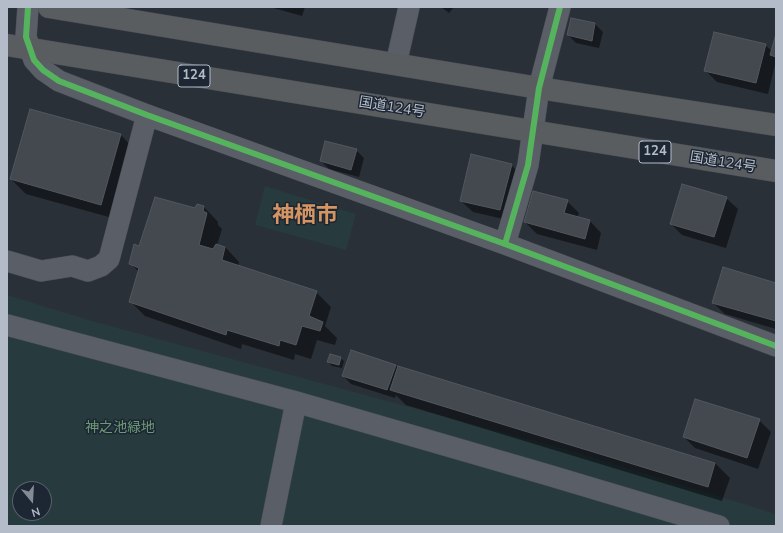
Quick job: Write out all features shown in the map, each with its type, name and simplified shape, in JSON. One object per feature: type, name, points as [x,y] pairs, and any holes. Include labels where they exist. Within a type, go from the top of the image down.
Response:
[{"type":"highway","points":[[49,7],[539,88],[776,125]]},
{"type":"highway","name":"国道124号","points":[[7,46],[776,171]]},
{"type":"street","points":[[28,7],[26,37],[34,60],[43,70],[59,81],[147,115],[505,244],[776,346]]},
{"type":"street","points":[[396,64],[409,7]]},
{"type":"street","points":[[505,244],[528,165],[534,132],[539,88],[560,7]]},
{"type":"street","points":[[7,261],[41,271],[72,266],[88,271],[101,266],[110,259],[147,115]]},
{"type":"street","points":[[7,325],[296,402],[719,526]]},
{"type":"street","points":[[271,526],[296,402]]},
{"type":"green space","points":[[265,186],[356,214],[346,250],[255,225]]},
{"type":"green space","name":"神之池緑地","points":[[7,295],[92,321],[579,453],[776,514],[776,526],[7,526]]},
{"type":"building","points":[[571,18],[595,23],[592,41],[567,35]]},
{"type":"building","points":[[714,32],[766,44],[756,83],[704,71]]},
{"type":"building","points":[[776,34],[776,57],[770,55]]},
{"type":"building","points":[[30,109],[121,134],[101,205],[10,179]]},
{"type":"building","points":[[325,141],[357,149],[351,170],[320,161]]},
{"type":"building","points":[[471,154],[512,164],[500,210],[460,201]]},
{"type":"building","points":[[682,184],[727,197],[714,237],[670,224]]},
{"type":"building","points":[[533,191],[568,200],[564,213],[590,220],[585,239],[524,222]]},
{"type":"building","points":[[155,197],[195,208],[197,204],[204,206],[203,211],[207,213],[199,245],[213,249],[216,244],[225,247],[222,260],[317,291],[309,316],[323,322],[320,331],[302,326],[296,345],[280,340],[279,346],[227,330],[226,335],[129,302],[139,268],[129,264],[134,244],[139,246]]},
{"type":"building","points":[[723,267],[776,283],[776,321],[712,303]]},
{"type":"building","points":[[351,350],[396,365],[387,390],[342,376]]},
{"type":"building","points":[[330,354],[341,357],[339,365],[327,362]]},
{"type":"building","points":[[398,366],[715,463],[708,487],[390,390]]},
{"type":"building","points":[[695,399],[760,419],[747,458],[683,437]]},
{"type":"cycle path","points":[[28,7],[26,37],[34,60],[43,70],[59,81],[147,115],[505,244],[776,346]]},
{"type":"cycle path","points":[[505,244],[528,165],[539,88],[560,7]]},
{"type":"district","name":"神栖市","points":[[305,217]]}]
